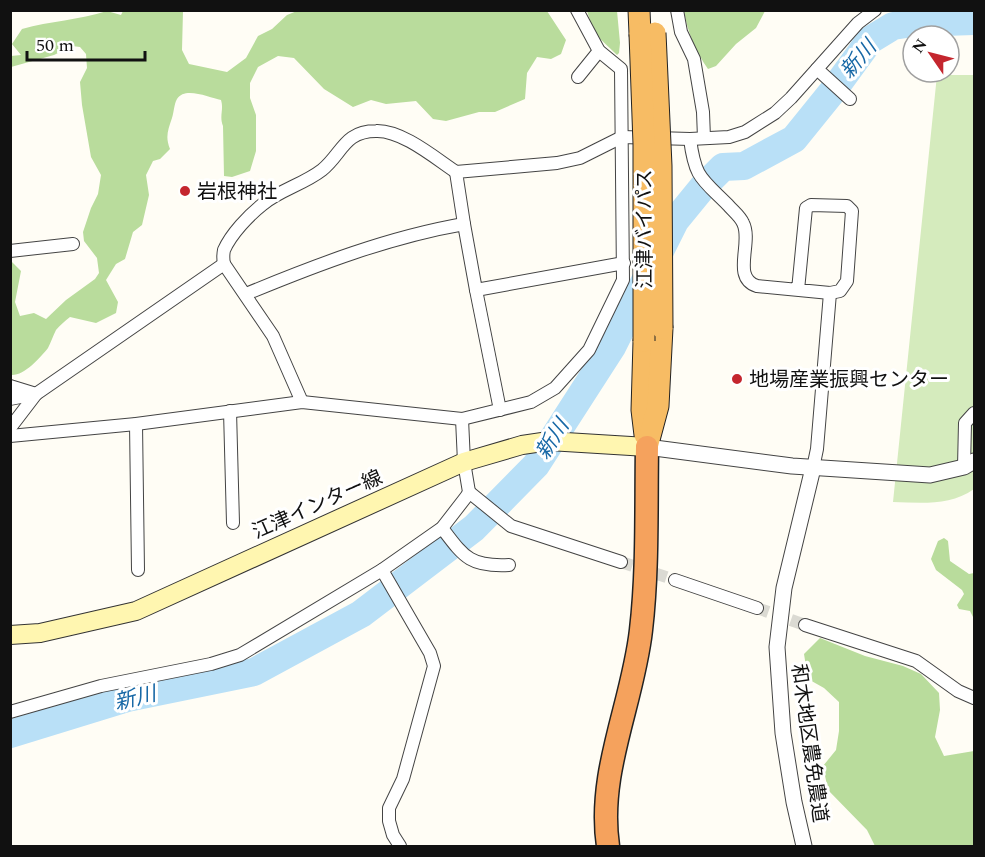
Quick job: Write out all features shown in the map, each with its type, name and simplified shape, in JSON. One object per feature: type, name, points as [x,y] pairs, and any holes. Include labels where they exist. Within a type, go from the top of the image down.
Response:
[{"type":"highway","name":"江津バイパス","points":[[639,10],[647,34],[644,144],[653,334],[642,410],[647,447]]},
{"type":"highway","points":[[647,34],[653,10]]},
{"type":"highway","points":[[608,846],[606,807],[610,769],[634,671],[641,631],[646,558],[647,447]]},
{"type":"main road","name":"江津インター線","points":[[10,635],[51,630],[136,610],[464,462],[522,445],[549,441],[647,447]]},
{"type":"street","points":[[10,436],[136,424],[302,402],[462,419],[531,402],[555,388],[589,350],[623,280],[624,263],[621,69],[599,51],[577,10]]},
{"type":"street","points":[[677,10],[681,32],[694,59],[703,112],[704,138]]},
{"type":"street","points":[[302,402],[273,336],[224,264],[225,249],[239,229],[264,203],[324,169],[344,144],[361,133],[380,131],[398,136],[456,172],[557,163],[580,158],[622,137],[690,139],[729,137],[759,124],[821,73],[858,22],[875,10]]},
{"type":"street","points":[[578,77],[599,51]]},
{"type":"street","points":[[821,73],[847,96]]},
{"type":"street","points":[[690,139],[693,163],[700,177],[739,217],[746,230],[743,271],[747,281],[757,286],[798,290],[830,293],[840,291],[847,281],[852,211],[847,206],[811,205],[806,208],[798,290]]},
{"type":"street","points":[[456,172],[500,410]]},
{"type":"street","points":[[246,294],[299,272],[399,239],[464,224]]},
{"type":"street","points":[[10,251],[73,244]]},
{"type":"street","points":[[476,290],[624,263]]},
{"type":"street","points":[[10,428],[36,394],[224,264]]},
{"type":"street","points":[[813,468],[817,449],[830,293]]},
{"type":"street","points":[[10,386],[36,394]]},
{"type":"street","points":[[10,399],[36,394]]},
{"type":"street","points":[[230,411],[233,523]]},
{"type":"street","points":[[647,447],[813,468],[930,475],[970,464],[965,423],[975,413]]},
{"type":"street","points":[[462,419],[464,462],[473,496],[520,531],[621,562]]},
{"type":"street","points":[[136,424],[138,570]]},
{"type":"street","name":"和木地区農免農道","points":[[804,846],[783,733],[777,647],[786,578],[813,468]]},
{"type":"street","points":[[10,711],[101,686],[211,664],[240,655],[383,572],[444,530],[456,512],[473,496]]},
{"type":"street","points":[[444,530],[462,552],[478,564],[509,566]]},
{"type":"street","points":[[383,572],[430,653],[434,666],[403,779],[389,808],[388,821],[400,846]]},
{"type":"street","points":[[675,580],[757,608]]},
{"type":"street","points":[[805,625],[916,661],[958,691],[975,698]]},
{"type":"green space","points":[[684,10],[765,11],[756,28],[736,44],[716,66],[708,69],[693,41]]},
{"type":"green space","points":[[107,11],[121,15],[123,11],[183,11],[182,50],[189,64],[227,72],[246,58],[258,36],[272,29],[287,15],[297,11],[547,11],[566,40],[561,54],[551,59],[537,57],[527,73],[525,99],[495,112],[479,112],[446,121],[433,119],[416,101],[386,104],[371,100],[353,107],[324,89],[294,58],[278,56],[258,67],[250,83],[250,98],[256,115],[256,151],[250,171],[232,177],[224,176],[221,100],[192,93],[181,95],[176,101],[168,130],[170,149],[160,159],[153,161],[146,175],[149,195],[142,225],[133,232],[125,259],[116,264],[106,280],[118,302],[116,313],[96,323],[70,317],[56,330],[48,348],[36,361],[21,373],[11,375],[11,264],[12,262],[21,271],[15,302],[20,316],[34,313],[46,319],[66,300],[95,279],[99,273],[97,258],[84,241],[83,232],[98,194],[101,175],[91,157],[82,105],[80,82],[87,68],[86,54],[80,47],[72,46],[54,55],[11,67],[11,56],[21,55],[12,44],[22,29]]},
{"type":"green space","points":[[587,11],[617,11],[620,43],[617,55],[594,33]]},
{"type":"green space","points":[[961,75],[974,75],[974,489],[945,501],[893,502],[936,84],[961,84]]},
{"type":"green space","points":[[944,538],[948,541],[950,561],[969,574],[974,573],[974,619],[970,611],[959,609],[957,605],[964,594],[962,590],[936,570],[931,559],[938,541]]},
{"type":"green space","points":[[820,638],[865,656],[903,666],[921,674],[939,693],[940,710],[935,737],[944,756],[974,751],[974,846],[875,846],[867,830],[828,790],[823,766],[836,750],[839,731],[839,702],[824,688],[808,679],[804,654]]},
{"type":"waterway","name":"新川","points":[[10,734],[127,698],[254,672],[361,614],[474,528],[536,465],[612,347],[675,221],[723,167],[744,166],[794,139],[870,40],[893,26],[974,21]]},
{"type":"tunnel","points":[[621,562],[675,580]]},
{"type":"tunnel","points":[[757,608],[805,625]]},
{"type":"place","name":"岩根神社","points":[[185,191]]},
{"type":"place","name":"地場産業振興センター","points":[[737,379]]}]
